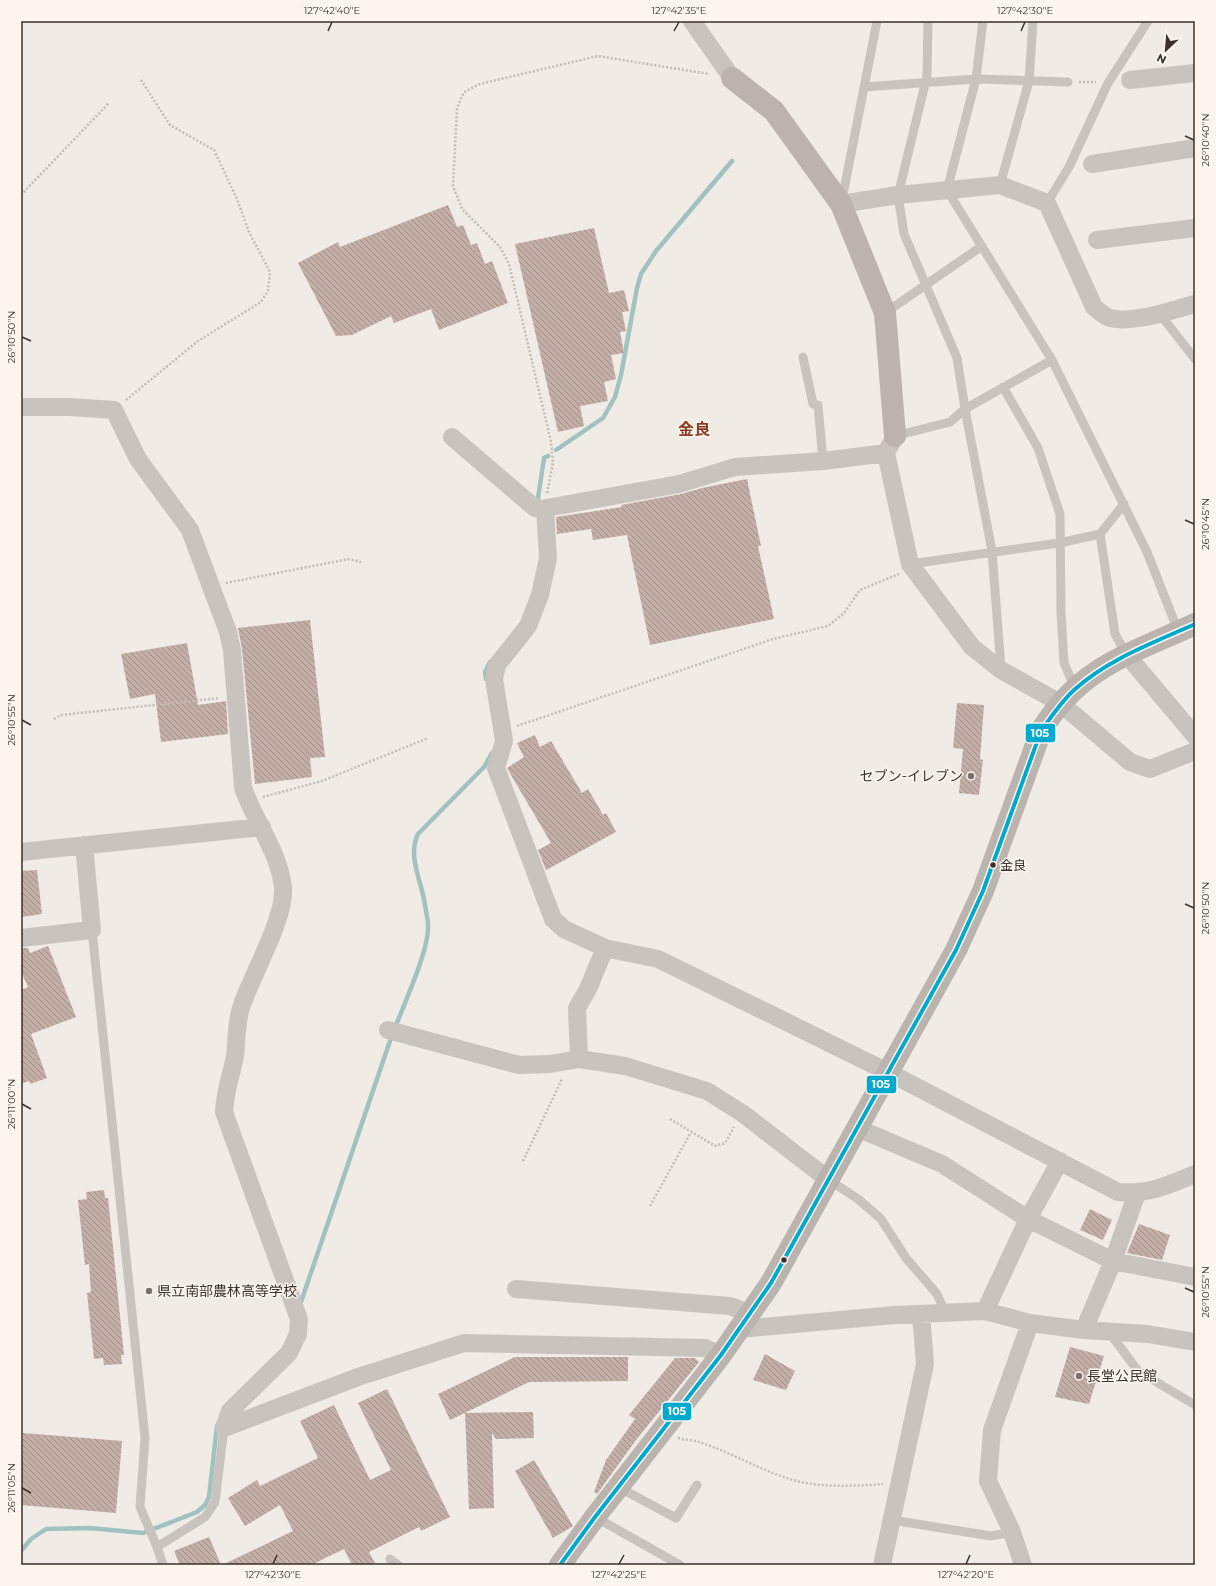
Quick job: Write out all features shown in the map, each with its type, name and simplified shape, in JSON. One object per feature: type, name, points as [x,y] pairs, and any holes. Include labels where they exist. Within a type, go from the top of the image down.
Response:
[{"type":"street","points":[[692,21],[732,78],[774,111],[841,204],[885,313],[890,445],[912,566],[972,647],[1001,670],[1067,695],[1130,762],[1150,769],[1195,751]]},
{"type":"street","points":[[1130,80],[1195,74]]},
{"type":"street","points":[[1092,164],[1195,148]]},
{"type":"street","points":[[841,204],[898,195],[1000,185],[1047,203],[1094,308],[1110,318],[1126,318],[1159,313],[1195,304]]},
{"type":"street","points":[[1097,240],[1195,228]]},
{"type":"street","points":[[21,407],[70,407],[114,410],[138,459],[190,530],[228,632],[232,650],[243,787],[248,801],[277,860],[283,889],[280,914],[240,1009],[235,1057],[225,1093],[224,1112],[299,1319],[298,1334],[289,1353],[230,1411],[224,1428]]},
{"type":"street","points":[[452,437],[540,509],[548,558],[540,595],[528,626],[497,665],[494,680],[504,731],[504,741],[496,768],[553,918],[564,929],[604,948],[658,959],[888,1072],[1118,1192],[1137,1193],[1158,1189],[1195,1174]]},
{"type":"street","points":[[540,509],[679,484],[735,467],[823,461],[890,445]]},
{"type":"street","points":[[560,1565],[595,1517],[746,1322],[771,1283],[858,1128],[962,937],[983,891],[1041,731],[1067,695],[1094,672],[1126,654],[1188,629]]},
{"type":"street","points":[[1126,654],[1195,736]]},
{"type":"street","points":[[21,852],[262,827]]},
{"type":"street","points":[[21,938],[92,930],[84,845]]},
{"type":"street","points":[[575,1059],[577,1008],[588,989],[604,948]]},
{"type":"street","points":[[395,1032],[519,1065],[550,1064],[575,1059],[625,1066],[684,1083],[707,1091],[742,1113],[829,1180]]},
{"type":"street","points":[[858,1128],[942,1164],[1028,1219],[1113,1261],[1195,1277]]},
{"type":"street","points":[[985,1311],[1028,1219],[1060,1162]]},
{"type":"street","points":[[1084,1330],[1113,1261],[1137,1193]]},
{"type":"street","points":[[516,1290],[730,1306],[746,1322],[985,1311],[1030,1323],[1084,1330],[1148,1334],[1195,1342]]},
{"type":"street","points":[[882,1565],[925,1364],[921,1314]]},
{"type":"street","points":[[1023,1565],[1012,1532],[988,1481],[992,1430],[1030,1323]]},
{"type":"street","points":[[224,1428],[358,1377],[464,1343],[705,1348],[721,1355]]},
{"type":"lane","points":[[841,204],[877,21]]},
{"type":"lane","points":[[928,21],[926,83],[898,195],[904,234],[927,283],[957,358],[965,409],[992,551],[1001,670]]},
{"type":"lane","points":[[982,21],[976,79],[947,190],[1052,360],[1147,552],[1188,629]]},
{"type":"lane","points":[[1000,185],[1029,81],[1033,21]]},
{"type":"lane","points":[[1047,203],[1068,168],[1108,83],[1148,21]]},
{"type":"lane","points":[[864,87],[976,79],[1068,82]]},
{"type":"lane","points":[[885,313],[982,246]]},
{"type":"lane","points":[[1159,313],[1195,359]]},
{"type":"lane","points":[[803,357],[813,404],[818,405],[823,461]]},
{"type":"lane","points":[[890,445],[950,422],[965,409],[1052,360]]},
{"type":"lane","points":[[1003,387],[1038,448],[1060,514],[1059,543],[1064,663],[1067,695]]},
{"type":"lane","points":[[912,566],[992,551],[1059,543],[1100,534],[1124,504]]},
{"type":"lane","points":[[1100,534],[1114,634],[1126,654]]},
{"type":"lane","points":[[92,930],[145,1438],[140,1506],[146,1525],[157,1547],[163,1565]]},
{"type":"lane","points":[[829,1180],[858,1199],[881,1220],[906,1258],[937,1294],[945,1312]]},
{"type":"lane","points":[[1109,1332],[1138,1371],[1195,1405]]},
{"type":"lane","points":[[157,1547],[205,1517],[215,1502],[224,1428]]},
{"type":"lane","points":[[618,1487],[676,1518],[697,1485]]},
{"type":"lane","points":[[595,1517],[680,1565]]},
{"type":"lane","points":[[892,1520],[991,1536],[1012,1532]]},
{"type":"lane","points":[[390,1559],[398,1565]]},
{"type":"path","points":[[540,509],[553,463],[551,442],[509,264],[500,247],[462,209],[453,186],[457,108],[464,92],[480,84],[598,56],[732,78]]},
{"type":"path","points":[[114,410],[198,341],[261,302],[268,291],[270,272],[249,232],[237,199],[214,150],[170,125],[141,80]]},
{"type":"path","points":[[21,195],[109,103]]},
{"type":"path","points":[[210,586],[349,559],[361,562]]},
{"type":"path","points":[[504,731],[773,638],[828,626],[844,613],[860,590],[912,566]]},
{"type":"path","points":[[54,719],[61,715],[236,696]]},
{"type":"path","points":[[248,801],[322,781],[428,738]]},
{"type":"path","points":[[523,1161],[555,1089],[575,1059]]},
{"type":"path","points":[[670,1119],[715,1146],[725,1143],[742,1113]]},
{"type":"path","points":[[650,1206],[691,1132]]},
{"type":"path","points":[[661,1431],[679,1439],[699,1442],[779,1475],[798,1481],[819,1485],[854,1486],[899,1482]]},
{"type":"building","points":[[448,205],[457,227],[463,225],[471,245],[477,243],[485,264],[492,261],[508,303],[439,330],[431,309],[394,323],[391,316],[352,335],[336,336],[298,263],[338,242],[340,247]]},
{"type":"building","points":[[594,228],[609,293],[624,290],[629,311],[622,312],[626,331],[620,332],[624,353],[611,355],[616,379],[604,382],[608,401],[580,406],[584,426],[558,432],[515,244]]},
{"type":"building","points":[[747,479],[761,546],[758,546],[774,619],[650,645],[627,535],[593,540],[591,529],[557,534],[556,517],[622,507],[621,505],[681,494]]},
{"type":"building","points":[[310,620],[325,757],[310,758],[312,777],[255,784],[242,649],[238,628]]},
{"type":"building","points":[[187,643],[198,705],[226,701],[228,734],[161,742],[155,694],[130,699],[121,654]]},
{"type":"building","points":[[957,703],[984,705],[980,759],[983,760],[979,795],[959,793],[963,749],[953,748]]},
{"type":"building","points":[[535,735],[540,747],[551,741],[582,793],[588,789],[603,815],[606,813],[616,832],[546,870],[538,850],[551,843],[507,768],[524,757],[517,743]]},
{"type":"building","points":[[37,870],[42,914],[22,917],[21,871]]},
{"type":"building","points":[[48,946],[76,1017],[31,1034],[47,1078],[30,1084],[29,1081],[21,1084],[21,990],[28,987],[21,971],[21,948],[28,948],[30,953]]},
{"type":"building","points":[[104,1190],[105,1198],[108,1198],[124,1355],[121,1355],[122,1364],[104,1365],[103,1358],[94,1359],[87,1293],[91,1292],[89,1264],[85,1265],[78,1200],[87,1199],[86,1192]]},
{"type":"building","points":[[1090,1209],[1112,1220],[1103,1240],[1080,1230]]},
{"type":"building","points":[[1139,1224],[1170,1235],[1162,1260],[1127,1253]]},
{"type":"building","name":"長堂公民館","points":[[1070,1347],[1104,1356],[1089,1404],[1055,1397]]},
{"type":"building","points":[[765,1354],[795,1371],[786,1390],[753,1380]]},
{"type":"building","points":[[515,1357],[628,1357],[628,1381],[529,1382],[450,1420],[438,1394]]},
{"type":"building","points":[[675,1358],[695,1358],[699,1362],[636,1440],[597,1494],[594,1492],[606,1460],[635,1419],[629,1415]]},
{"type":"building","points":[[387,1389],[450,1517],[421,1531],[419,1527],[369,1552],[376,1565],[352,1565],[344,1549],[311,1565],[222,1565],[293,1531],[280,1505],[245,1526],[228,1498],[257,1480],[260,1486],[318,1458],[300,1421],[334,1405],[370,1480],[391,1470],[358,1403]]},
{"type":"building","points":[[533,1412],[534,1438],[496,1439],[492,1433],[494,1508],[469,1509],[465,1413]]},
{"type":"building","points":[[23,1433],[122,1441],[116,1513],[21,1505]]},
{"type":"building","points":[[534,1460],[573,1526],[553,1538],[515,1471]]},
{"type":"building","points":[[209,1537],[221,1565],[180,1565],[174,1551]]},
{"type":"waterway","points":[[556,450],[603,418],[615,397],[621,375],[637,288],[641,274],[656,251],[732,161]]},
{"type":"waterway","points":[[537,505],[544,458],[548,456]]},
{"type":"waterway","points":[[486,679],[485,672],[490,662]]},
{"type":"waterway","points":[[395,1028],[410,992],[425,949],[427,936],[427,918],[416,869],[414,851],[415,842],[418,834],[484,767],[492,753]]},
{"type":"waterway","points":[[301,1302],[392,1035]]},
{"type":"waterway","points":[[21,1551],[31,1539],[46,1529],[90,1528],[143,1533],[197,1512],[205,1505],[209,1497],[217,1426]]},
{"type":"transit line","name":"105","points":[[560,1565],[595,1517],[721,1355],[771,1283],[956,950],[983,891],[1041,731],[1056,710],[1074,690],[1101,669],[1132,652],[1195,624]]},
{"type":"place","name":"セブン-イレブン","points":[[971,776]]},
{"type":"place","name":"金良","points":[[993,865]]},
{"type":"place","name":"県立南部農林高等学校","points":[[149,1291]]},
{"type":"place","name":"長堂公民館","points":[[1079,1376]]},
{"type":"district","name":"金良","points":[[694,429]]}]
